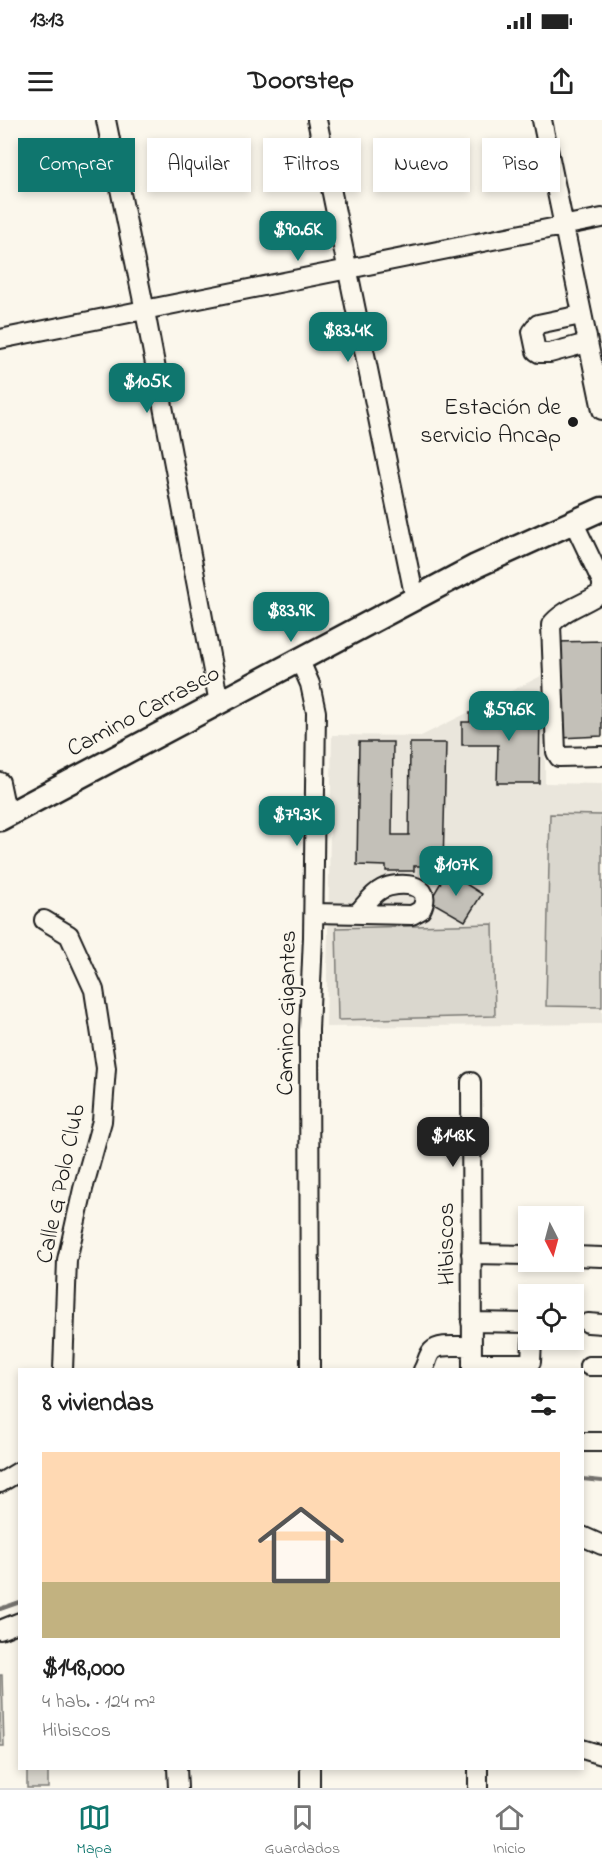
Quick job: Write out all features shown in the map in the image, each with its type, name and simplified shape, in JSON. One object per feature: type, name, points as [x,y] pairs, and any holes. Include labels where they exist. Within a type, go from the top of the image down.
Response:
[{"type":"main road","name":"Camino Carrasco","points":[[3,817],[476,566],[602,508]]},
{"type":"street","points":[[106,120],[145,311],[219,703]]},
{"type":"street","points":[[317,120],[415,599]]},
{"type":"street","points":[[542,120],[602,411]]},
{"type":"street","points":[[0,339],[602,218]]},
{"type":"street","points":[[581,315],[538,324],[532,332],[536,351],[550,353],[587,343]]},
{"type":"street","points":[[573,521],[602,582],[602,592],[557,617],[551,625],[556,752],[559,757],[566,758],[602,756]]},
{"type":"street","name":"Camino Gigantes","points":[[300,661],[310,684],[316,712],[314,913],[309,1030],[310,1368]]},
{"type":"street","points":[[0,782],[3,817]]},
{"type":"street","points":[[314,913],[358,913]]},
{"type":"street","name":"Calle G Polo Club","points":[[44,920],[69,935],[94,990],[106,1068],[102,1121],[83,1189],[68,1260],[63,1368]]},
{"type":"street","name":"Hibiscos","points":[[471,1082],[472,1360]]},
{"type":"street","points":[[471,1254],[518,1255]]},
{"type":"street","points":[[584,1256],[602,1257]]},
{"type":"street","points":[[471,1322],[518,1323]]},
{"type":"street","points":[[424,1368],[430,1353],[435,1348],[472,1360],[526,1363],[531,1362],[532,1350]]},
{"type":"street","points":[[584,1442],[602,1442]]},
{"type":"street","points":[[0,1483],[18,1472]]},
{"type":"street","points":[[584,1537],[602,1545]]},
{"type":"street","points":[[0,1630],[18,1623]]},
{"type":"street","points":[[584,1750],[602,1755]]},
{"type":"street","points":[[177,1770],[178,1788]]},
{"type":"street","points":[[310,1770],[310,1788]]},
{"type":"street","points":[[478,1770],[478,1788]]},
{"type":"shaded area","points":[[545,674],[545,783],[602,784],[602,1024],[326,1027],[332,735],[421,736]]},
{"type":"shaded area","points":[[550,814],[602,815],[602,1007],[546,1006]]},
{"type":"shaded area","points":[[493,924],[495,1016],[338,1020],[336,928]]},
{"type":"shaded area","points":[[0,1675],[2,1675],[4,1746],[0,1746]]},
{"type":"shaded area","points":[[27,1770],[48,1770],[48,1788],[27,1788]]},
{"type":"building","points":[[602,641],[602,736],[560,738],[555,642]]},
{"type":"building","points":[[499,709],[540,709],[539,783],[497,783],[498,745],[462,745],[462,722],[470,722],[470,713],[499,713]]},
{"type":"building","points":[[359,742],[393,742],[392,835],[409,835],[410,743],[446,743],[443,866],[414,866],[414,871],[386,871],[386,866],[357,865]]},
{"type":"building","points":[[447,872],[482,894],[465,921],[430,901]]},
{"type":"waterway","points":[[584,1479],[602,1481]]},
{"type":"waterway","points":[[0,1609],[18,1603]]},
{"type":"place","name":"Estación de servicio Ancap","points":[[573,422]]}]
